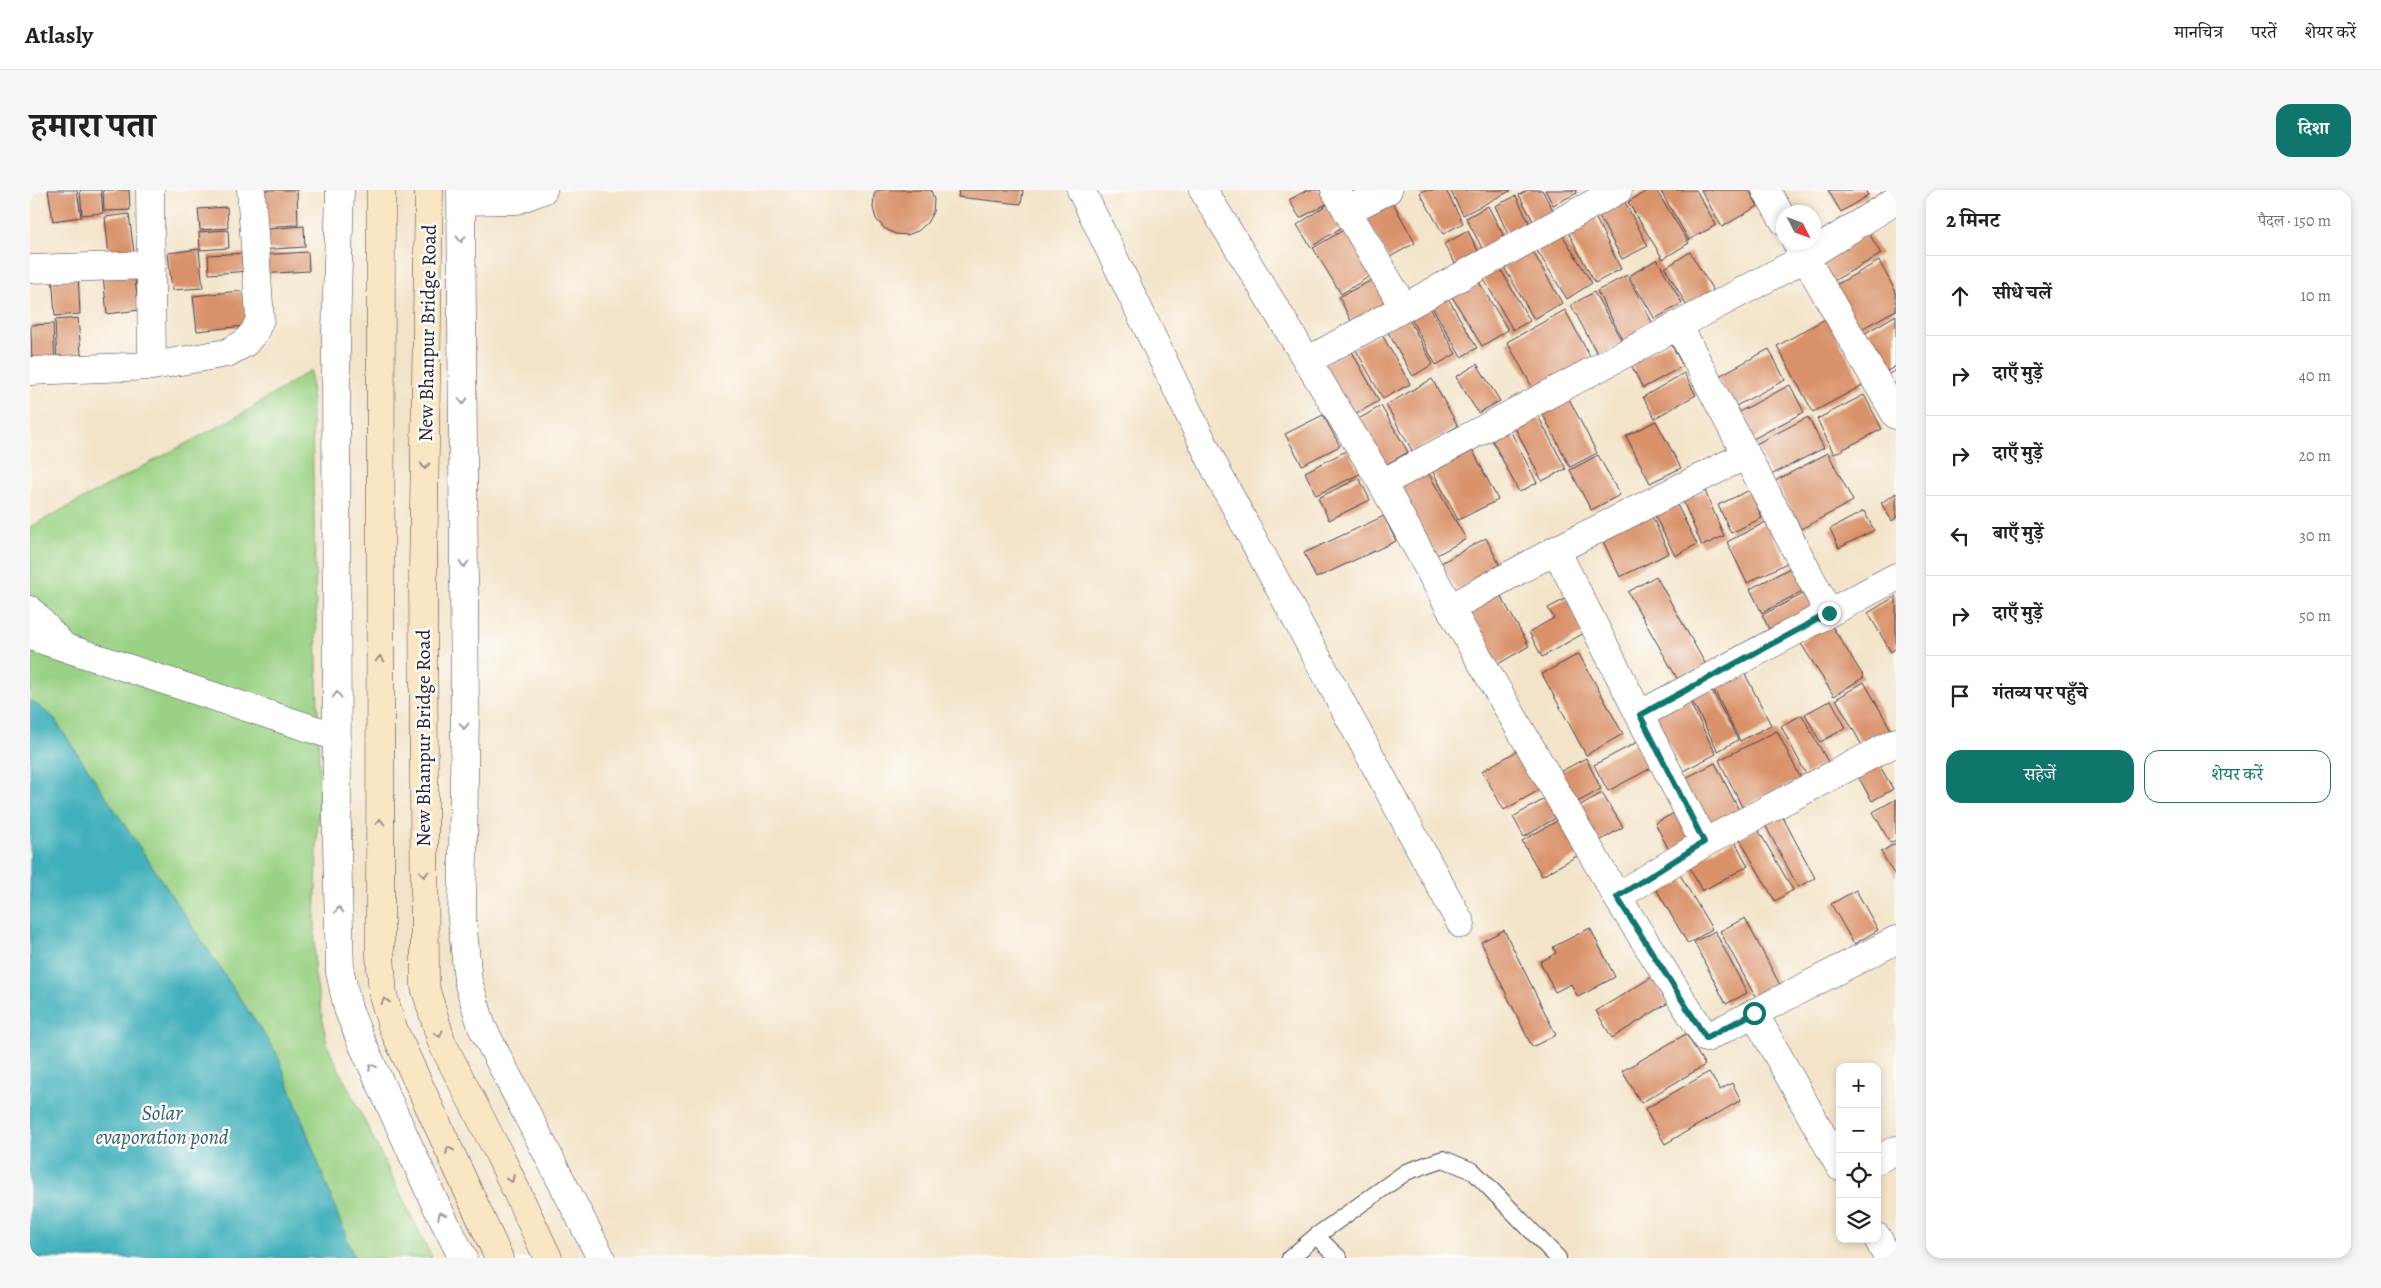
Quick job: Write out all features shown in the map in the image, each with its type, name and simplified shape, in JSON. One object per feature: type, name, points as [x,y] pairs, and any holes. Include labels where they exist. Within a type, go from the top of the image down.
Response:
[{"type":"street","points":[[150,190],[152,366]]},
{"type":"street","points":[[30,371],[152,366],[227,353],[245,343],[255,331],[260,320],[251,190]]},
{"type":"street","points":[[340,190],[336,333],[337,737],[340,972],[348,1009],[361,1041],[433,1199],[463,1258]]},
{"type":"street","points":[[381,190],[380,956],[383,994],[392,1026],[499,1258]]},
{"type":"street","name":"New Bhanpur Bridge Road","points":[[429,190],[423,573],[425,987],[442,1043],[500,1156],[548,1258]]},
{"type":"street","points":[[543,190],[518,200],[461,196],[465,702],[462,919],[468,981],[482,1027],[601,1258]]},
{"type":"street","points":[[1081,190],[1219,476],[1461,924]]},
{"type":"street","points":[[1203,190],[1382,483],[1450,608],[1617,897],[1706,1038],[1896,940]]},
{"type":"street","points":[[1388,190],[1341,201],[1404,308]]},
{"type":"street","points":[[1766,190],[1776,207]]},
{"type":"street","points":[[1307,361],[1605,193]]},
{"type":"street","points":[[1821,239],[1896,200]]},
{"type":"street","points":[[1382,483],[1678,326],[1800,250],[1896,415]]},
{"type":"street","points":[[30,269],[152,265]]},
{"type":"street","points":[[1678,326],[1829,613]]},
{"type":"street","points":[[1450,608],[1556,550],[1746,455]]},
{"type":"street","points":[[1556,550],[1704,842]]},
{"type":"street","points":[[1640,715],[1896,577]]},
{"type":"street","points":[[30,610],[65,648]]},
{"type":"street","points":[[30,636],[337,737]]},
{"type":"street","points":[[1617,897],[1704,842],[1896,742]]},
{"type":"street","points":[[1754,1013],[1836,1159]]},
{"type":"street","points":[[1881,1158],[1896,1150]]},
{"type":"street","points":[[1880,1243],[1888,1258]]},
{"type":"lane","points":[[1290,1258],[1316,1236],[1406,1172],[1443,1159],[1473,1171],[1558,1258]]},
{"type":"lane","points":[[1316,1236],[1339,1258]]},
{"type":"green space","points":[[311,370],[319,765],[314,970],[327,1045],[432,1258],[354,1258],[277,1054],[53,717],[30,700],[30,527],[245,412]]},
{"type":"water","name":"Solar evaporation pond","points":[[30,700],[53,717],[277,1054],[354,1258],[30,1258]]},
{"type":"building","points":[[48,190],[77,190],[81,217],[53,221]]},
{"type":"building","points":[[80,190],[101,190],[103,213],[82,215]]},
{"type":"building","points":[[103,190],[129,190],[130,210],[104,211]]},
{"type":"building","points":[[255,190],[297,190],[298,225],[257,227]]},
{"type":"building","points":[[877,190],[931,190],[934,200],[933,212],[927,223],[918,231],[907,235],[895,234],[884,228],[876,219],[873,208],[874,195]]},
{"type":"building","points":[[959,190],[1023,190],[1021,204],[958,197]]},
{"type":"building","points":[[1307,190],[1326,190],[1332,201],[1300,218],[1289,200]]},
{"type":"building","points":[[1425,190],[1446,190],[1463,223],[1443,234],[1420,193]]},
{"type":"building","points":[[1450,190],[1512,190],[1463,215]]},
{"type":"building","points":[[1528,190],[1542,190],[1558,219],[1538,230],[1519,195]]},
{"type":"building","points":[[1545,190],[1576,190],[1577,193],[1553,205]]},
{"type":"building","points":[[1648,190],[1656,190],[1689,243],[1663,259],[1628,202]]},
{"type":"building","points":[[1660,190],[1696,190],[1716,225],[1689,240]]},
{"type":"building","points":[[1701,190],[1749,190],[1758,206],[1722,227]]},
{"type":"building","points":[[1828,190],[1865,190],[1868,195],[1841,212]]},
{"type":"building","points":[[1516,196],[1534,233],[1512,243],[1495,206]]},
{"type":"building","points":[[1390,197],[1415,243],[1388,258],[1363,211]]},
{"type":"building","points":[[1331,202],[1345,225],[1311,247],[1297,225]]},
{"type":"building","points":[[1625,202],[1648,246],[1622,259],[1599,216]]},
{"type":"building","points":[[1488,206],[1510,248],[1488,259],[1466,218]]},
{"type":"building","points":[[227,207],[228,228],[200,230],[198,209]]},
{"type":"building","points":[[129,214],[134,253],[109,257],[105,217]]},
{"type":"building","points":[[1595,217],[1621,269],[1595,283],[1568,232]]},
{"type":"building","points":[[304,226],[305,247],[258,250],[257,230]]},
{"type":"building","points":[[1347,228],[1375,273],[1341,294],[1313,248]]},
{"type":"building","points":[[1866,228],[1881,254],[1830,283],[1815,258]]},
{"type":"building","points":[[228,230],[229,248],[200,250],[199,232]]},
{"type":"building","points":[[1468,231],[1483,261],[1460,272],[1444,244]]},
{"type":"building","points":[[1561,233],[1592,283],[1567,299],[1536,249]]},
{"type":"building","points":[[199,249],[203,288],[172,290],[168,253]]},
{"type":"building","points":[[1532,250],[1562,303],[1534,319],[1504,267]]},
{"type":"building","points":[[308,252],[309,271],[259,274],[258,255]]},
{"type":"building","points":[[1690,252],[1717,297],[1691,313],[1665,268]]},
{"type":"building","points":[[248,253],[249,271],[209,274],[208,255]]},
{"type":"building","points":[[1657,259],[1682,303],[1655,319],[1629,276]]},
{"type":"building","points":[[1879,261],[1896,292],[1896,310],[1856,332],[1832,287]]},
{"type":"building","points":[[1500,268],[1530,321],[1513,330],[1483,278]]},
{"type":"building","points":[[134,272],[139,310],[107,314],[103,276]]},
{"type":"building","points":[[78,273],[80,314],[55,316],[52,274]]},
{"type":"building","points":[[1627,275],[1655,328],[1625,344],[1597,291]]},
{"type":"building","points":[[1376,278],[1391,307],[1354,327],[1339,297]]},
{"type":"building","points":[[1477,279],[1508,330],[1482,346],[1451,295]]},
{"type":"building","points":[[249,290],[253,325],[197,331],[193,296]]},
{"type":"building","points":[[1594,292],[1623,343],[1599,357],[1571,305]]},
{"type":"building","points":[[1448,298],[1477,348],[1461,357],[1432,307]]},
{"type":"building","points":[[1429,306],[1456,354],[1436,365],[1410,317]]},
{"type":"building","points":[[1565,310],[1592,360],[1535,392],[1507,342]]},
{"type":"building","points":[[1896,315],[1896,366],[1884,373],[1862,335]]},
{"type":"building","points":[[78,318],[82,365],[57,366],[55,320]]},
{"type":"building","points":[[1408,318],[1433,364],[1413,376],[1386,329]]},
{"type":"building","points":[[1827,318],[1863,385],[1813,412],[1777,346]]},
{"type":"building","points":[[53,324],[55,367],[32,368],[31,325]]},
{"type":"building","points":[[1381,333],[1410,384],[1383,399],[1355,348]]},
{"type":"building","points":[[1670,342],[1683,366],[1643,388],[1630,363]]},
{"type":"building","points":[[1769,349],[1785,380],[1734,407],[1717,377]]},
{"type":"building","points":[[1351,350],[1379,401],[1349,418],[1320,366]]},
{"type":"building","points":[[1477,364],[1500,401],[1478,413],[1456,377]]},
{"type":"building","points":[[1896,370],[1896,391],[1887,375]]},
{"type":"building","points":[[1684,373],[1696,395],[1655,418],[1643,397]]},
{"type":"building","points":[[1432,379],[1458,426],[1413,452],[1386,405]]},
{"type":"building","points":[[1790,385],[1804,412],[1751,440],[1737,413]]},
{"type":"building","points":[[1567,395],[1597,453],[1570,467],[1540,409]]},
{"type":"building","points":[[1864,395],[1882,429],[1834,454],[1817,419]]},
{"type":"building","points":[[1381,406],[1408,452],[1382,467],[1355,421]]},
{"type":"building","points":[[1536,412],[1566,469],[1542,481],[1513,424]]},
{"type":"building","points":[[1323,415],[1340,446],[1302,465],[1285,434]]},
{"type":"building","points":[[1808,417],[1824,448],[1771,475],[1756,444]]},
{"type":"building","points":[[1656,421],[1681,468],[1650,483],[1626,436]]},
{"type":"building","points":[[1508,426],[1537,483],[1519,492],[1490,436]]},
{"type":"building","points":[[1470,445],[1498,500],[1458,520],[1430,466]]},
{"type":"building","points":[[1348,450],[1360,474],[1316,495],[1305,472]]},
{"type":"building","points":[[1828,453],[1853,501],[1801,529],[1775,481]]},
{"type":"building","points":[[1598,455],[1620,495],[1591,510],[1570,470]]},
{"type":"building","points":[[1426,469],[1466,539],[1433,557],[1394,487]]},
{"type":"building","points":[[1359,478],[1370,500],[1329,520],[1318,498]]},
{"type":"building","points":[[1750,490],[1762,518],[1731,533],[1718,505]]},
{"type":"building","points":[[1705,491],[1724,536],[1702,546],[1683,501]]},
{"type":"building","points":[[1896,493],[1896,518],[1892,521],[1881,503]]},
{"type":"building","points":[[1673,497],[1697,544],[1675,556],[1651,508]]},
{"type":"building","points":[[1649,510],[1669,553],[1620,577],[1599,533]]},
{"type":"building","points":[[1864,511],[1874,530],[1839,548],[1830,529]]},
{"type":"building","points":[[1384,516],[1396,541],[1316,578],[1304,553]]},
{"type":"building","points":[[1766,522],[1787,563],[1747,583],[1727,542]]},
{"type":"building","points":[[1486,538],[1500,566],[1456,590],[1441,563]]},
{"type":"building","points":[[1796,565],[1808,588],[1762,613],[1750,589]]},
{"type":"building","points":[[1656,576],[1706,665],[1678,680],[1628,592]]},
{"type":"building","points":[[1498,591],[1529,646],[1493,667],[1462,611]]},
{"type":"building","points":[[1807,592],[1816,612],[1772,635],[1762,615]]},
{"type":"building","points":[[1573,595],[1591,629],[1542,657],[1529,632],[1554,618],[1548,608]]},
{"type":"building","points":[[1896,596],[1896,648],[1891,652],[1868,613]]},
{"type":"building","points":[[1830,623],[1864,677],[1834,696],[1800,642]]},
{"type":"building","points":[[1579,654],[1623,734],[1586,755],[1542,674]]},
{"type":"building","points":[[1743,670],[1771,725],[1740,741],[1712,686]]},
{"type":"building","points":[[1864,682],[1893,733],[1864,749],[1836,699]]},
{"type":"building","points":[[1710,687],[1738,740],[1718,751],[1690,697]]},
{"type":"building","points":[[1686,695],[1716,754],[1683,771],[1652,712]]},
{"type":"building","points":[[1831,700],[1846,728],[1820,742],[1805,714]]},
{"type":"building","points":[[1802,715],[1828,762],[1806,774],[1781,726]]},
{"type":"building","points":[[1777,731],[1801,779],[1742,807],[1719,760]]},
{"type":"building","points":[[1643,739],[1657,765],[1608,791],[1594,765]]},
{"type":"building","points":[[1519,750],[1541,789],[1504,810],[1482,771]]},
{"type":"building","points":[[1586,758],[1601,789],[1567,808],[1550,777]]},
{"type":"building","points":[[1876,759],[1893,789],[1872,801],[1855,771]]},
{"type":"building","points":[[1715,763],[1740,812],[1703,831],[1678,782]]},
{"type":"building","points":[[1602,793],[1623,827],[1593,845],[1572,810]]},
{"type":"building","points":[[1548,797],[1559,816],[1524,837],[1513,817]]},
{"type":"building","points":[[1896,799],[1896,840],[1890,843],[1873,812]]},
{"type":"building","points":[[1682,809],[1697,838],[1670,852],[1655,823]]},
{"type":"building","points":[[1780,812],[1815,878],[1798,887],[1763,821]]},
{"type":"building","points":[[1562,818],[1582,853],[1542,876],[1522,841]]},
{"type":"building","points":[[1757,828],[1793,890],[1775,901],[1739,838]]},
{"type":"building","points":[[1734,840],[1748,866],[1702,891],[1688,864]]},
{"type":"building","points":[[1896,843],[1896,877],[1881,852]]},
{"type":"building","points":[[1676,868],[1712,929],[1688,944],[1652,882]]},
{"type":"building","points":[[1856,890],[1878,930],[1854,944],[1831,904]]},
{"type":"building","points":[[1745,918],[1780,985],[1756,998],[1720,931]]},
{"type":"building","points":[[1590,928],[1615,977],[1578,997],[1571,984],[1555,992],[1540,962],[1556,953],[1553,947]]},
{"type":"building","points":[[1504,930],[1556,1035],[1532,1047],[1481,942]]},
{"type":"building","points":[[1715,931],[1747,993],[1726,1004],[1694,942]]},
{"type":"building","points":[[1652,977],[1668,1003],[1612,1038],[1596,1011]]},
{"type":"building","points":[[1686,1034],[1705,1065],[1641,1103],[1622,1071]]},
{"type":"building","points":[[1709,1072],[1720,1090],[1732,1083],[1741,1100],[1665,1144],[1645,1109]]},
{"type":"route","points":[[1754,1013],[1706,1038],[1617,897],[1704,842],[1640,715],[1829,613]]}]
